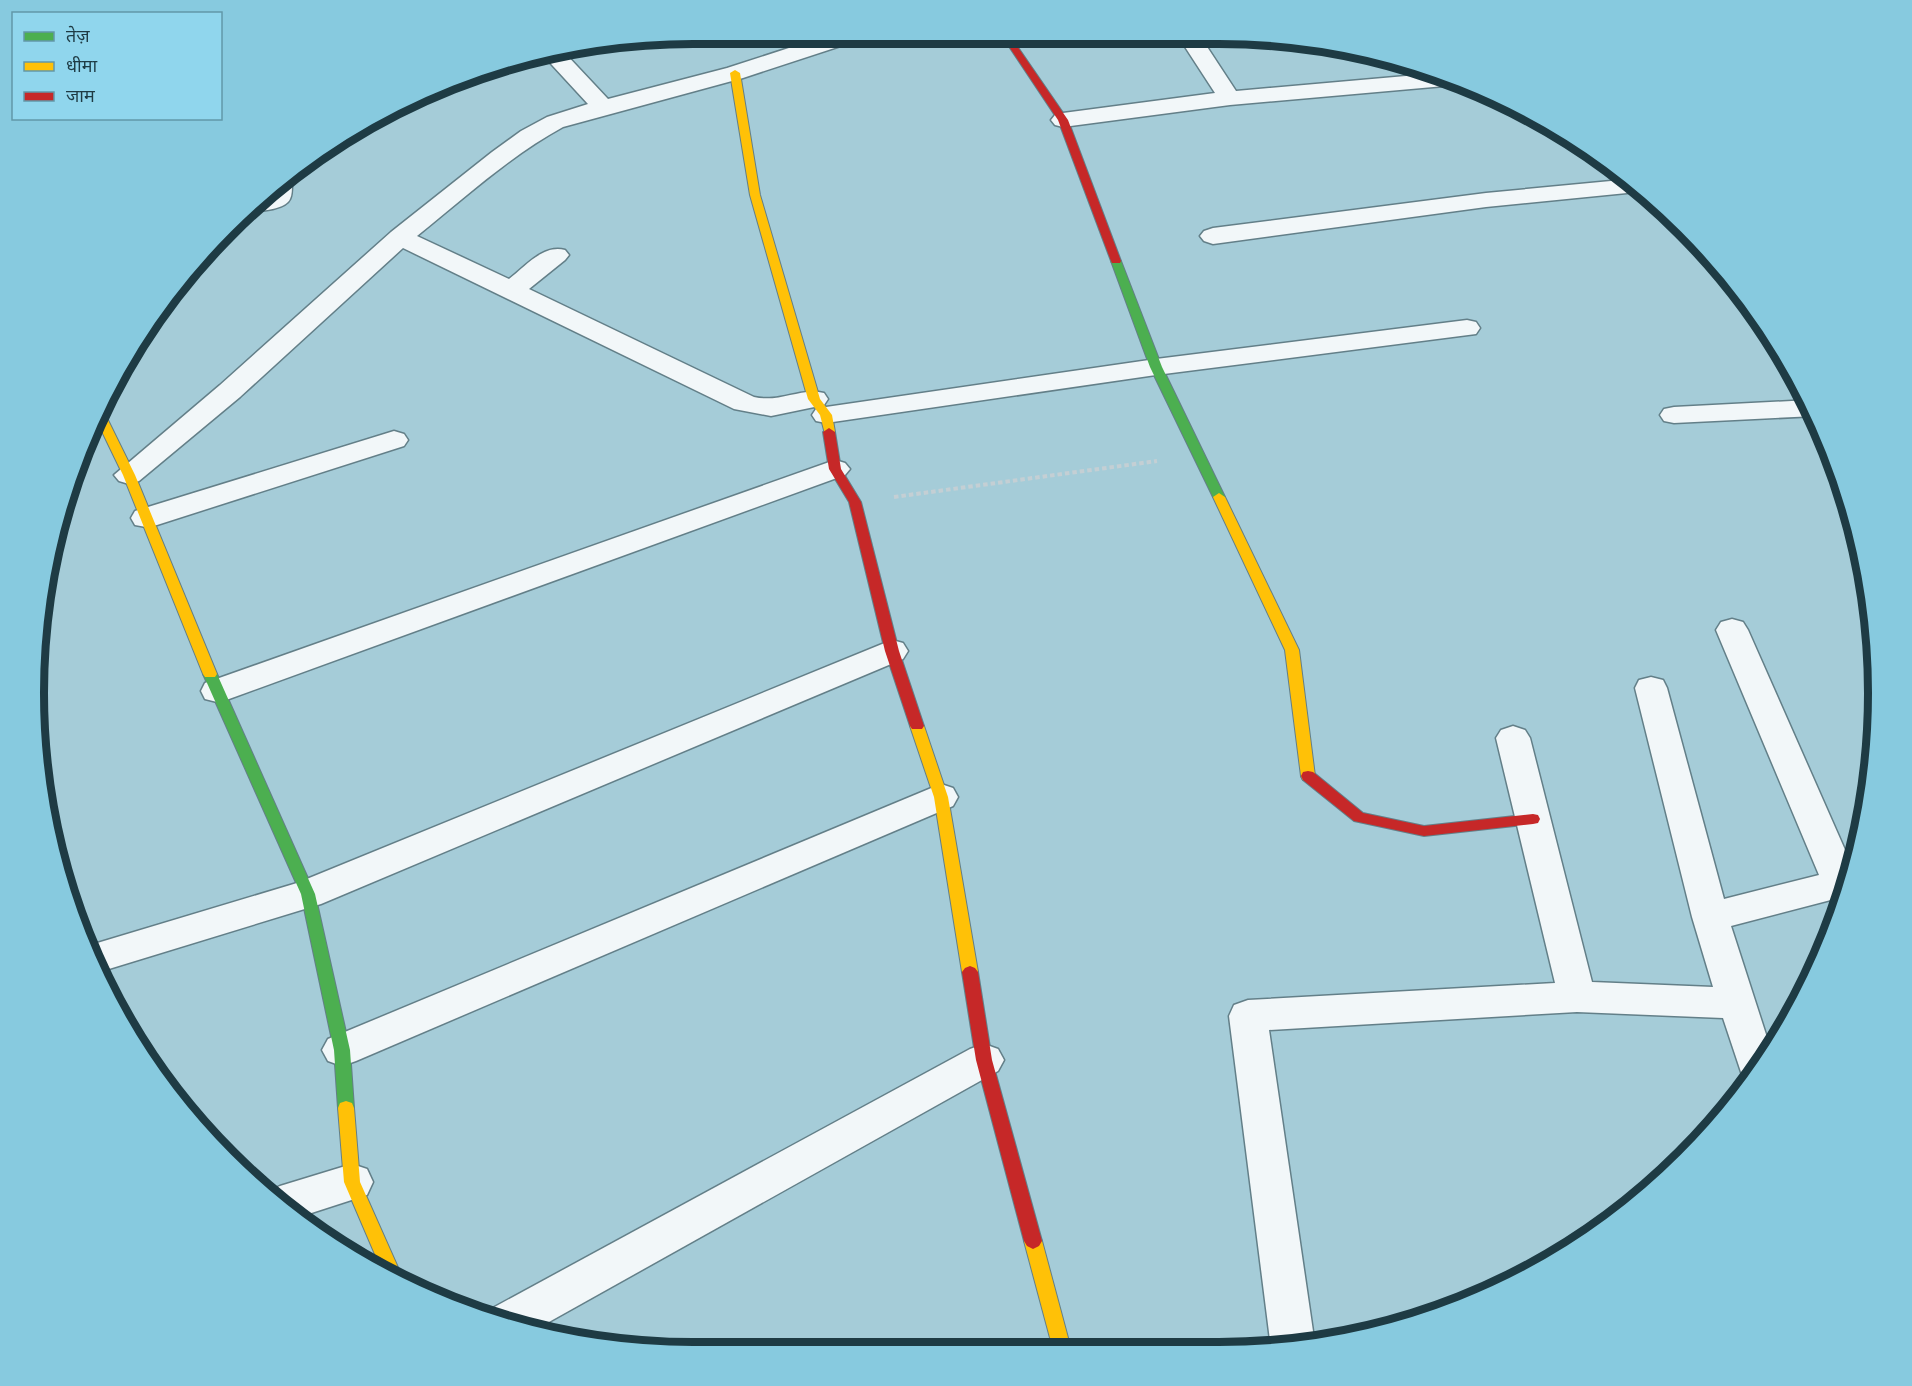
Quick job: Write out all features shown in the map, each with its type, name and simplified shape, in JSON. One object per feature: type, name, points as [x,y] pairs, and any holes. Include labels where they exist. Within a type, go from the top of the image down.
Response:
[{"type":"street","points":[[794,44],[801,51]]},
{"type":"street","points":[[129,475],[230,391],[400,237],[529,136],[555,122],[603,107],[735,73],[822,44]]},
{"type":"street","points":[[1011,44],[1063,120],[1156,367],[1292,650],[1308,776],[1359,817],[1424,831],[1533,819]]},
{"type":"street","points":[[1194,44],[1230,98]]},
{"type":"street","points":[[556,58],[603,107]]},
{"type":"street","points":[[735,73],[755,195],[820,407],[835,469],[855,502],[892,651],[941,797],[984,1060],[1060,1342]]},
{"type":"street","points":[[1063,120],[1230,98],[1433,80]]},
{"type":"street","points":[[1213,236],[1486,200],[1625,187]]},
{"type":"street","points":[[400,237],[744,404],[763,409],[820,407],[1467,328]]},
{"type":"street","points":[[510,291],[556,255]]},
{"type":"street","points":[[1674,415],[1803,408]]},
{"type":"street","points":[[103,421],[129,475],[217,691],[308,894],[342,1050],[352,1182],[389,1266]]},
{"type":"street","points":[[146,518],[394,440]]},
{"type":"street","points":[[217,691],[835,469]]},
{"type":"street","points":[[1732,630],[1842,874]]},
{"type":"street","points":[[100,958],[308,894],[892,651]]},
{"type":"street","points":[[1651,688],[1710,917],[1735,1003],[1755,1060]]},
{"type":"street","points":[[1513,738],[1577,997]]},
{"type":"street","points":[[342,1050],[941,797]]},
{"type":"street","points":[[1710,917],[1840,882]]},
{"type":"street","points":[[1292,1338],[1248,1016],[1577,997],[1735,1003]]},
{"type":"street","points":[[516,1317],[984,1060]]},
{"type":"street","points":[[290,1201],[352,1182]]},
{"type":"path","points":[[855,502],[1197,456]]},
{"type":"traffic: fast","points":[[1116,261],[1156,367],[1219,497]]},
{"type":"traffic: fast","points":[[210,674],[308,894],[342,1050],[346,1108]]},
{"type":"traffic: slow","points":[[735,73],[755,195],[814,399],[826,415],[829,432]]},
{"type":"traffic: slow","points":[[103,422],[129,475],[210,674]]},
{"type":"traffic: slow","points":[[1219,497],[1292,650],[1308,776]]},
{"type":"traffic: slow","points":[[917,726],[941,797],[970,972]]},
{"type":"traffic: slow","points":[[346,1108],[352,1182],[389,1266]]},
{"type":"traffic: slow","points":[[1033,1241],[1060,1342]]},
{"type":"traffic: jam","points":[[1011,44],[1063,120],[1116,261]]},
{"type":"traffic: jam","points":[[829,432],[835,469],[855,502],[892,651],[917,726]]},
{"type":"traffic: jam","points":[[1308,776],[1359,817],[1424,831],[1533,819]]},
{"type":"traffic: jam","points":[[970,972],[984,1060],[1033,1241]]}]
